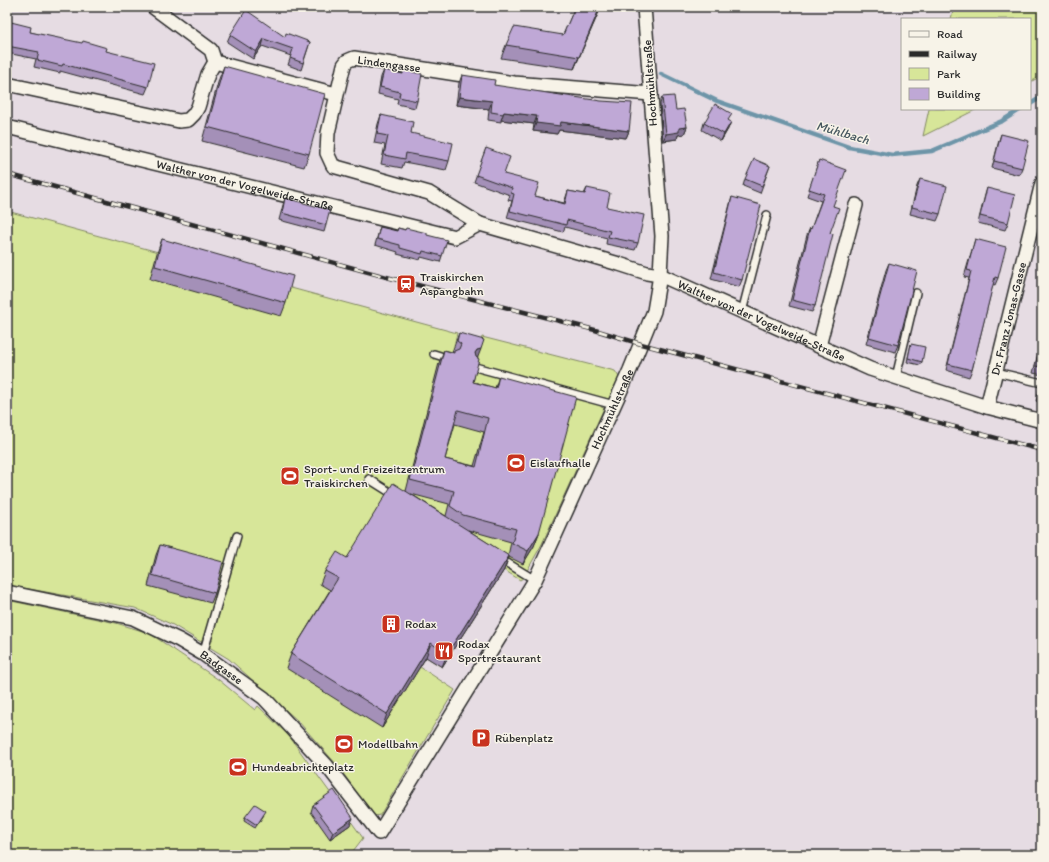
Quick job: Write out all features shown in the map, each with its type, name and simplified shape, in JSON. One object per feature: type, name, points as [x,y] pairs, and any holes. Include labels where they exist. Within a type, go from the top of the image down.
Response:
[{"type":"street","points":[[7,84],[179,121],[188,120],[198,108],[208,74],[215,62],[211,50],[153,7]]},
{"type":"street","name":"Hochmühlstraße","points":[[379,833],[534,580],[630,370],[654,311],[660,275],[662,236],[644,7]]},
{"type":"street","name":"Lindengasse","points":[[336,94],[344,65],[347,61],[354,58],[514,83],[651,94]]},
{"type":"street","points":[[215,62],[336,94]]},
{"type":"street","name":"Walther von der Vogelweide-Straße","points":[[336,94],[328,133],[327,153],[333,166],[430,193],[480,224],[647,273],[660,275],[870,369],[987,407],[1042,421]]},
{"type":"street","name":"Walther von der Vogelweide-Straße","points":[[7,127],[455,237],[480,224]]},
{"type":"street","name":"Dr. Franz Jonas-Gasse","points":[[987,407],[1042,183]]},
{"type":"street","points":[[819,346],[856,205]]},
{"type":"street","name":"Badgasse","points":[[7,592],[133,618],[203,654],[264,698],[327,766],[379,833]]},
{"type":"lane","points":[[742,312],[767,215]]},
{"type":"lane","points":[[896,377],[916,293]]},
{"type":"lane","points":[[434,354],[450,359]]},
{"type":"lane","points":[[475,367],[614,405]]},
{"type":"lane","points":[[996,372],[1042,383]]},
{"type":"lane","points":[[369,479],[403,501]]},
{"type":"lane","points":[[203,654],[237,536]]},
{"type":"lane","points":[[491,554],[534,580]]},
{"type":"green space","points":[[954,7],[1042,7],[1042,76],[1031,82],[1031,18],[951,18]]},
{"type":"green space","points":[[929,110],[975,110],[923,136]]},
{"type":"green space","name":"Sport- und Freizeitzentrum Traiskirchen","points":[[7,211],[457,333],[454,346],[479,353],[482,337],[615,371],[619,377],[609,399],[604,398],[601,407],[604,408],[542,544],[523,578],[520,580],[504,570],[442,667],[426,657],[420,667],[455,690],[380,815],[374,816],[337,765],[298,721],[229,659],[173,625],[135,608],[7,585]]},
{"type":"green space","points":[[7,600],[116,623],[149,633],[219,680],[255,710],[258,706],[289,736],[363,838],[350,855],[7,855]]},
{"type":"building","points":[[575,7],[600,7],[579,57],[506,45],[514,27],[563,35]]},
{"type":"building","points":[[246,10],[285,37],[286,33],[310,42],[303,63],[290,58],[293,49],[264,39],[256,52],[230,35]]},
{"type":"building","points":[[7,21],[31,27],[30,32],[82,43],[83,41],[107,48],[106,51],[154,63],[148,87],[63,64],[62,66],[37,60],[39,52],[7,46]]},
{"type":"building","points":[[224,66],[325,94],[309,154],[207,127]]},
{"type":"building","points":[[384,70],[403,74],[403,70],[422,74],[417,101],[399,97],[400,92],[380,87]]},
{"type":"building","points":[[462,75],[495,80],[494,85],[601,101],[632,103],[629,131],[561,122],[560,126],[536,123],[537,116],[491,112],[492,101],[459,97]]},
{"type":"building","points":[[674,96],[676,110],[684,109],[687,127],[679,128],[679,132],[666,134],[662,97]]},
{"type":"building","points":[[715,104],[732,114],[728,120],[731,122],[724,134],[704,123]]},
{"type":"building","points":[[381,115],[413,122],[411,133],[453,143],[449,161],[406,153],[405,159],[384,155],[388,136],[377,134]]},
{"type":"building","points":[[1001,134],[1029,141],[1022,168],[994,161]]},
{"type":"building","points":[[486,148],[510,157],[504,174],[539,183],[535,196],[565,204],[568,191],[585,194],[587,188],[610,193],[607,207],[644,215],[638,243],[608,237],[610,231],[567,220],[566,225],[510,211],[514,194],[511,193],[512,188],[476,175]]},
{"type":"building","points":[[754,159],[770,166],[762,186],[745,179]]},
{"type":"building","points":[[819,160],[846,170],[833,206],[839,208],[830,233],[833,234],[815,306],[792,300],[810,228],[811,229],[824,194],[809,189]]},
{"type":"building","points":[[920,179],[947,186],[940,214],[912,207]]},
{"type":"building","points":[[987,188],[1015,195],[1008,223],[980,216]]},
{"type":"building","points":[[732,197],[761,205],[742,280],[714,272]]},
{"type":"building","points":[[285,198],[330,210],[326,225],[282,213]]},
{"type":"building","points":[[380,227],[397,231],[398,228],[405,230],[406,228],[447,240],[442,256],[423,251],[422,254],[400,248],[400,245],[377,239]]},
{"type":"building","points":[[162,239],[293,276],[286,303],[155,266]]},
{"type":"building","points":[[975,239],[1006,247],[998,278],[995,277],[972,370],[948,364],[971,271],[967,270]]},
{"type":"building","points":[[889,263],[917,271],[898,345],[869,337]]},
{"type":"building","points":[[459,333],[484,340],[481,349],[477,350],[475,353],[476,357],[479,359],[473,382],[496,388],[499,376],[576,397],[539,533],[528,551],[512,543],[516,529],[463,515],[450,506],[454,491],[410,480],[444,350],[454,353],[454,351],[459,349],[461,344],[457,341]],"holes":[[[458,410],[488,418],[476,467],[445,459]]]},
{"type":"building","points":[[1042,340],[1042,367],[1035,366]]},
{"type":"building","points":[[911,344],[925,347],[922,362],[908,358]]},
{"type":"building","points":[[1042,381],[1042,395],[1038,394]]},
{"type":"building","name":"Rodax","points":[[393,483],[509,556],[447,654],[431,643],[387,714],[291,654],[338,578],[325,571],[337,552],[347,558]]},
{"type":"building","points":[[160,545],[223,562],[215,593],[152,575]]},
{"type":"building","points":[[334,790],[353,818],[333,832],[313,805]]},
{"type":"building","points":[[255,804],[266,811],[257,825],[245,817]]},
{"type":"waterway","name":"Mühlbach","points":[[661,74],[717,101],[849,147],[892,155],[932,151],[1002,121],[1019,110]]},
{"type":"waterway","name":"Mühlbach","points":[[1031,103],[1042,97]]},
{"type":"railway","points":[[7,174],[394,279],[595,330],[641,344],[1042,450]]},
{"type":"place","name":"Traiskirchen Aspangbahn","points":[[406,284]]},
{"type":"place","name":"Eislaufhalle","points":[[516,463]]},
{"type":"place","name":"Sport- und Freizeitzentrum Traiskirchen","points":[[290,476]]},
{"type":"place","name":"Rodax","points":[[391,624]]},
{"type":"place","name":"Rodax Sportrestaurant","points":[[444,651]]},
{"type":"place","name":"Rübenplatz","points":[[481,738]]},
{"type":"place","name":"Modellbahn","points":[[344,744]]},
{"type":"place","name":"Hundeabrichteplatz","points":[[238,767]]}]
